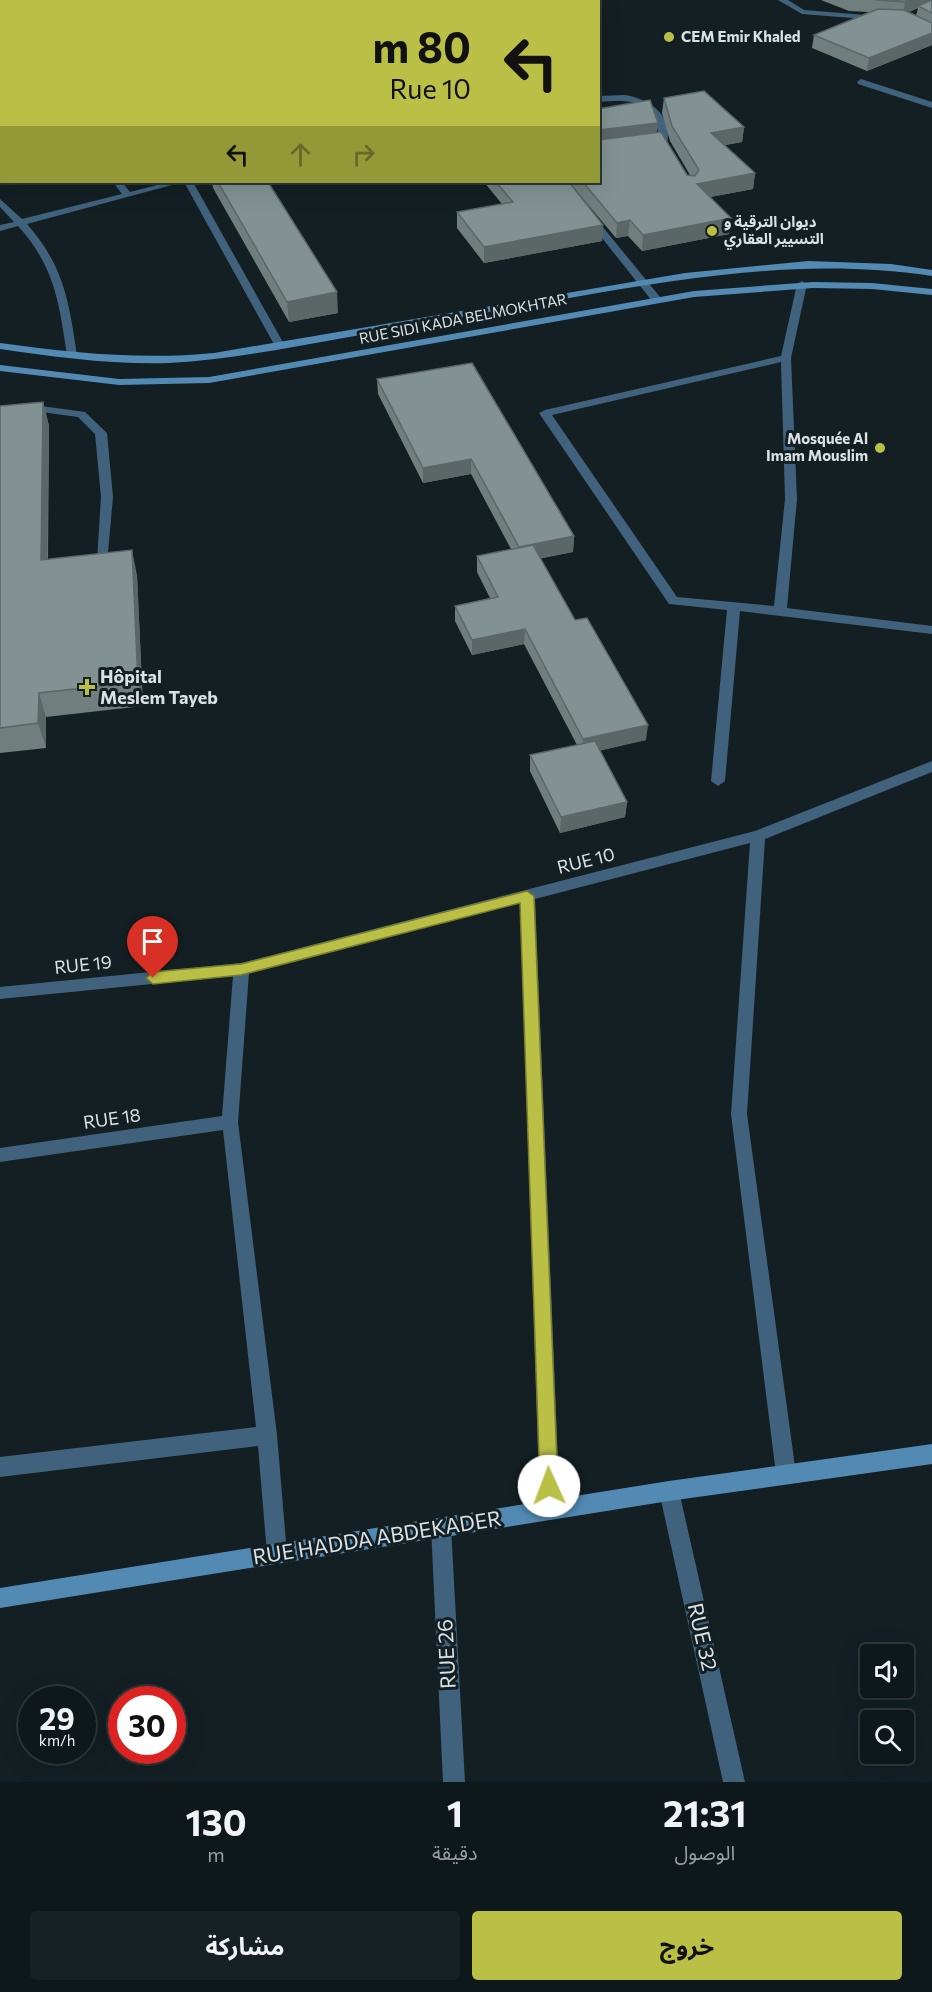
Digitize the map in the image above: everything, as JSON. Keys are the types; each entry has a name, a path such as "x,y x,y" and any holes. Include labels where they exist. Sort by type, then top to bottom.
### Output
{"main road":[{"name":"RUE SIDI KADA BELMOKHTAR","path":"0,346 125,359 183,358 280,346 641,282 747,267 817,262 862,264 932,273"},
{"name":"RUE SIDI KADA BELMOKHTAR","path":"0,368 119,382 209,380 656,299 802,284 865,285 932,292"},
{"name":"RUE HADDA ABDEKADER","path":"0,1598 669,1491 932,1454"}],"street":[{"path":"782,0 802,12 892,19"},
{"path":"861,82 932,105"},
{"path":"600,99 639,99 652,105 662,122 666,147 653,144"},
{"path":"118,183 128,195"},
{"path":"0,228 174,183"},
{"path":"189,183 280,346"},
{"path":"0,202 20,222 51,262 61,288 72,355"},
{"path":"584,209 656,299"},
{"path":"780,611 791,499 786,358 802,284"},
{"path":"786,358 544,413 673,601 780,611 932,630"},
{"path":"0,411 34,408 81,414 101,433 107,497 103,561"},
{"path":"718,781 734,607"},
{"name":"RUE 10","path":"241,969 758,836 932,766"},
{"path":"758,836 739,1114 786,1474"},
{"path":"527,896 550,1510"},
{"path":"241,969 230,1122 267,1435 277,1554"},
{"name":"RUE 19","path":"0,993 241,969"},
{"name":"RUE 18","path":"0,1155 230,1122"},
{"path":"0,1467 267,1435"},
{"name":"RUE 32","path":"669,1491 734,1782"},
{"name":"RUE 26","path":"441,1527 453,1782"}],"building":[{"path":"876,0 910,0 905,2"},
{"path":"932,0 932,13 918,6"},
{"path":"878,9 904,10 932,23 932,33 869,58 814,35"},
{"path":"704,91 744,127 711,133 755,173 697,184 731,218 643,235 630,220 617,223 584,183 600,183 600,140 661,132 687,175 695,176 699,170 672,126 664,98"},
{"path":"650,100 658,123 600,130 600,109"},
{"path":"219,183 269,183 337,292 287,302"},
{"path":"497,183 570,183 603,225 484,247 457,212 513,202"},
{"path":"472,363 574,536 519,547 471,459 423,468 377,379"},
{"path":"43,402 41,560 132,550 138,682 39,693 38,723 0,728 0,406"},
{"path":"533,545 575,620 587,618 648,725 583,739 525,629 472,640 455,606 498,597 477,556"},
{"path":"595,741 627,802 561,817 530,755"}],"place":[{"name":"CEM Emir Khaled","path":"669,37"},
{"name":"ديوان الترقية و التسيير العقاري","path":"712,231"},
{"name":"Mosquée Al Imam Mouslim","path":"880,448"},
{"name":"Hôpital Meslem Tayeb","path":"87,687"}],"route":[{"path":"153,978 241,969 527,896 549,1486"}]}
